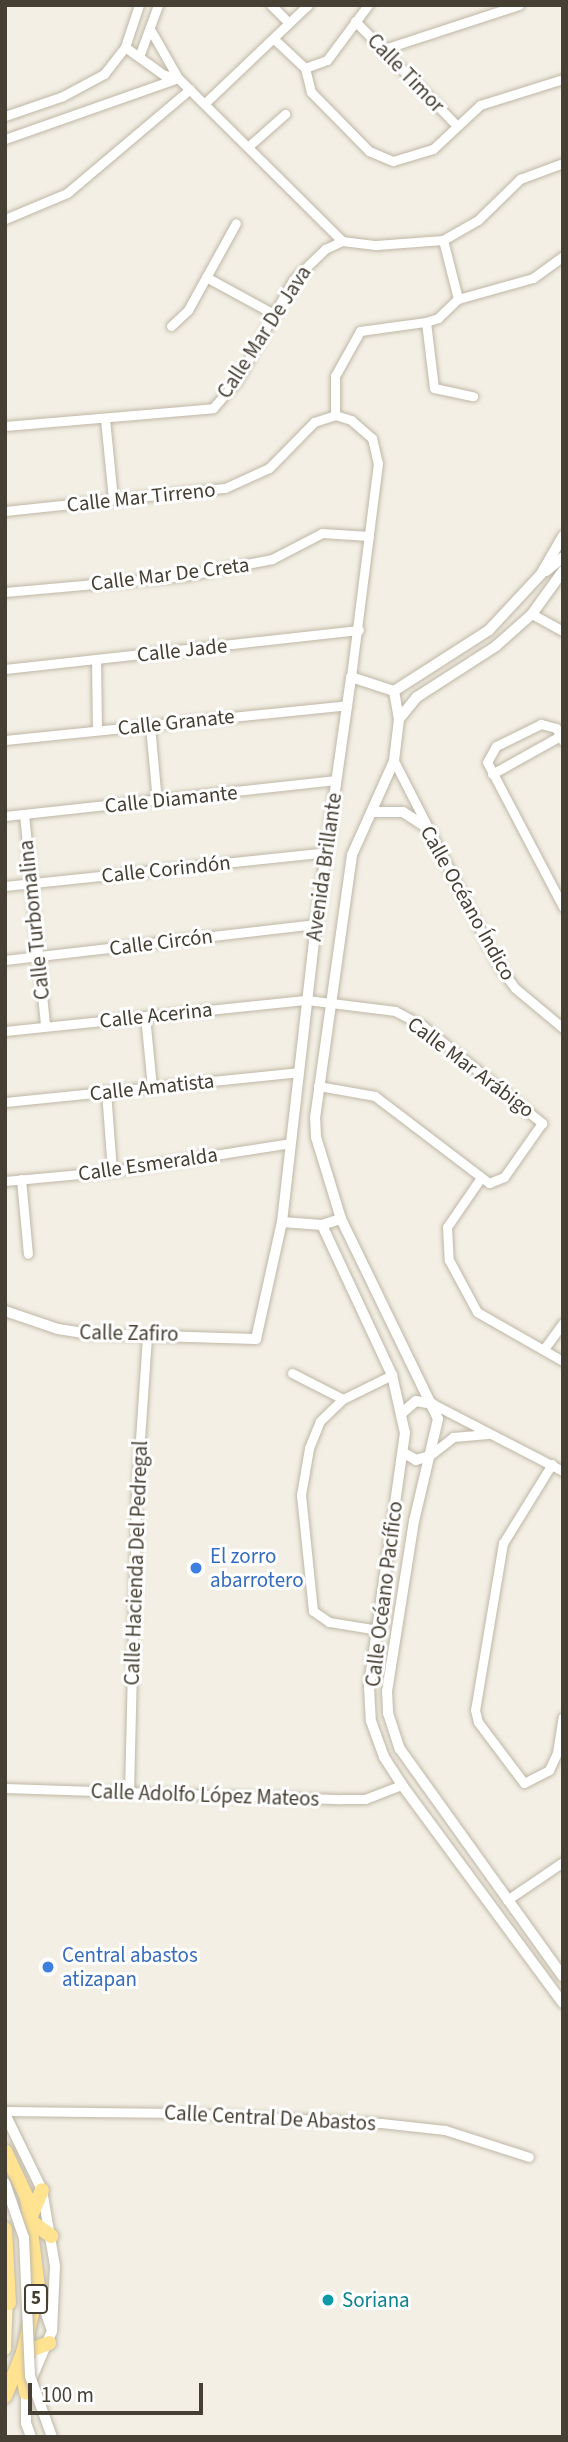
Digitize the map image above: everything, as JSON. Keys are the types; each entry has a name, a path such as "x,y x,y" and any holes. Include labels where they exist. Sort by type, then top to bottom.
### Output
{"main road":[{"name":"5","path":"5,2151 24,2190 31,2219 37,2288 21,2357 5,2396"},
{"path":"42,2190 31,2219 51,2236"},
{"path":"5,2229 9,2245 9,2303 5,2349"},
{"path":"5,2288 9,2303"},
{"path":"26,2392 21,2357 51,2337"}],"street":[{"path":"5,116 87,85 104,74 125,47 139,5"},
{"path":"139,54 158,5"},
{"path":"271,5 289,23"},
{"path":"205,103 308,5"},
{"path":"304,68 327,60 368,5"},
{"path":"384,49 519,5"},
{"name":"Calle Timor","path":"355,21 456,125"},
{"path":"150,29 178,78 250,145 342,241 376,245 443,240 478,220 520,179 563,163"},
{"path":"274,39 304,68 311,92 380,158 421,156 480,105 563,79"},
{"path":"125,47 139,54 164,75 178,78"},
{"path":"5,139 178,78"},
{"path":"5,219 67,193 190,89"},
{"path":"250,145 285,114"},
{"path":"171,326 188,310 236,223"},
{"path":"443,240 458,299"},
{"name":"Calle Mar De Java","path":"5,426 213,408 230,392 302,267 342,241"},
{"path":"335,415 335,376 360,331 438,318 458,299 533,278 563,256"},
{"path":"206,278 274,314"},
{"path":"426,322 434,388 473,396"},
{"name":"Calle Mar Tirreno","path":"5,511 225,488 269,468 314,422 335,415"},
{"name":"Avenida Brillante","path":"256,1339 282,1222 316,924 359,630 377,451 362,428 335,415"},
{"path":"105,419 113,499"},
{"name":"Calle Mar De Creta","path":"5,592 184,576 272,559 322,533 369,536"},
{"path":"541,574 563,536"},
{"path":"351,677 394,691 489,630 541,574 563,557"},
{"path":"399,719 417,697 496,646 532,614 563,571"},
{"path":"532,614 563,631"},
{"name":"Calle Jade","path":"5,669 359,630"},
{"path":"96,659 97,730"},
{"name":"Avenida Brillante","path":"341,1219 316,1137 318,1086 328,1000 352,855 394,761 399,719 394,691"},
{"name":"Calle Granate","path":"5,740 347,705"},
{"path":"492,774 562,738 556,728 541,724 496,746 487,762 492,774 563,907"},
{"path":"150,726 157,801"},
{"name":"Calle Océano Índico","path":"394,761 499,966 515,988 563,1028"},
{"name":"Calle Diamante","path":"5,816 336,780"},
{"path":"373,812 403,812 426,827"},
{"name":"Calle Turbomalina","path":"24,814 45,1026"},
{"name":"Calle Corindón","path":"5,886 327,852"},
{"name":"Calle Circón","path":"5,960 316,924"},
{"name":"Calle Mar Arábigo","path":"307,1000 328,1000 395,1011 423,1026 535,1113 542,1123 537,1135 505,1177 489,1183 480,1178"},
{"name":"Calle Acerina","path":"5,1031 307,1000"},
{"path":"145,1016 152,1087"},
{"name":"Calle Amatista","path":"5,1102 298,1072"},
{"path":"318,1086 375,1096 480,1178 447,1227 449,1260 477,1312 563,1362"},
{"path":"106,1091 112,1171"},
{"name":"Calle Esmeralda","path":"5,1181 112,1171 290,1143"},
{"path":"20,1179 28,1254"},
{"path":"282,1222 322,1225 341,1219"},
{"name":"Calle Océano Pacífico","path":"341,1219 407,1360 433,1404 436,1434 405,1573 387,1691 388,1713 400,1749 563,1977"},
{"name":"Calle Océano Pacífico","path":"322,1225 391,1375 402,1413 404,1452 369,1686 371,1721 384,1757 402,1785 563,2003"},
{"name":"Calle Zafiro","path":"5,1311 58,1329 256,1339"},
{"path":"544,1349 563,1323"},
{"name":"Calle Hacienda Del Pedregal","path":"129,1792 136,1498 147,1335"},
{"path":"292,1373 343,1399"},
{"path":"378,1630 320,1619 310,1601 302,1484 309,1448 320,1421 343,1399 391,1375"},
{"path":"402,1413 416,1401 433,1404 563,1471"},
{"path":"404,1452 416,1461 429,1456 453,1437 490,1433"},
{"path":"552,1464 503,1543 475,1710 478,1722 524,1783 549,1769 557,1753 563,1717"},
{"name":"Calle Adolfo López Mateos","path":"5,1788 365,1799 402,1785"},
{"path":"507,1900 563,1862"},
{"path":"5,2112 42,2190 57,2285 51,2337 26,2392 24,2409 31,2437"},
{"name":"Calle Central De Abastos","path":"5,2112 178,2113 381,2123 445,2130 529,2157"},
{"path":"5,2183 24,2238 30,2376 52,2437"},
{"path":"37,2288 51,2337"}],"place":[{"name":"El zorro abarrotero","path":"196,1568"},
{"name":"Central abastos atizapan","path":"48,1967"},
{"name":"Soriana","path":"328,2300"}]}
